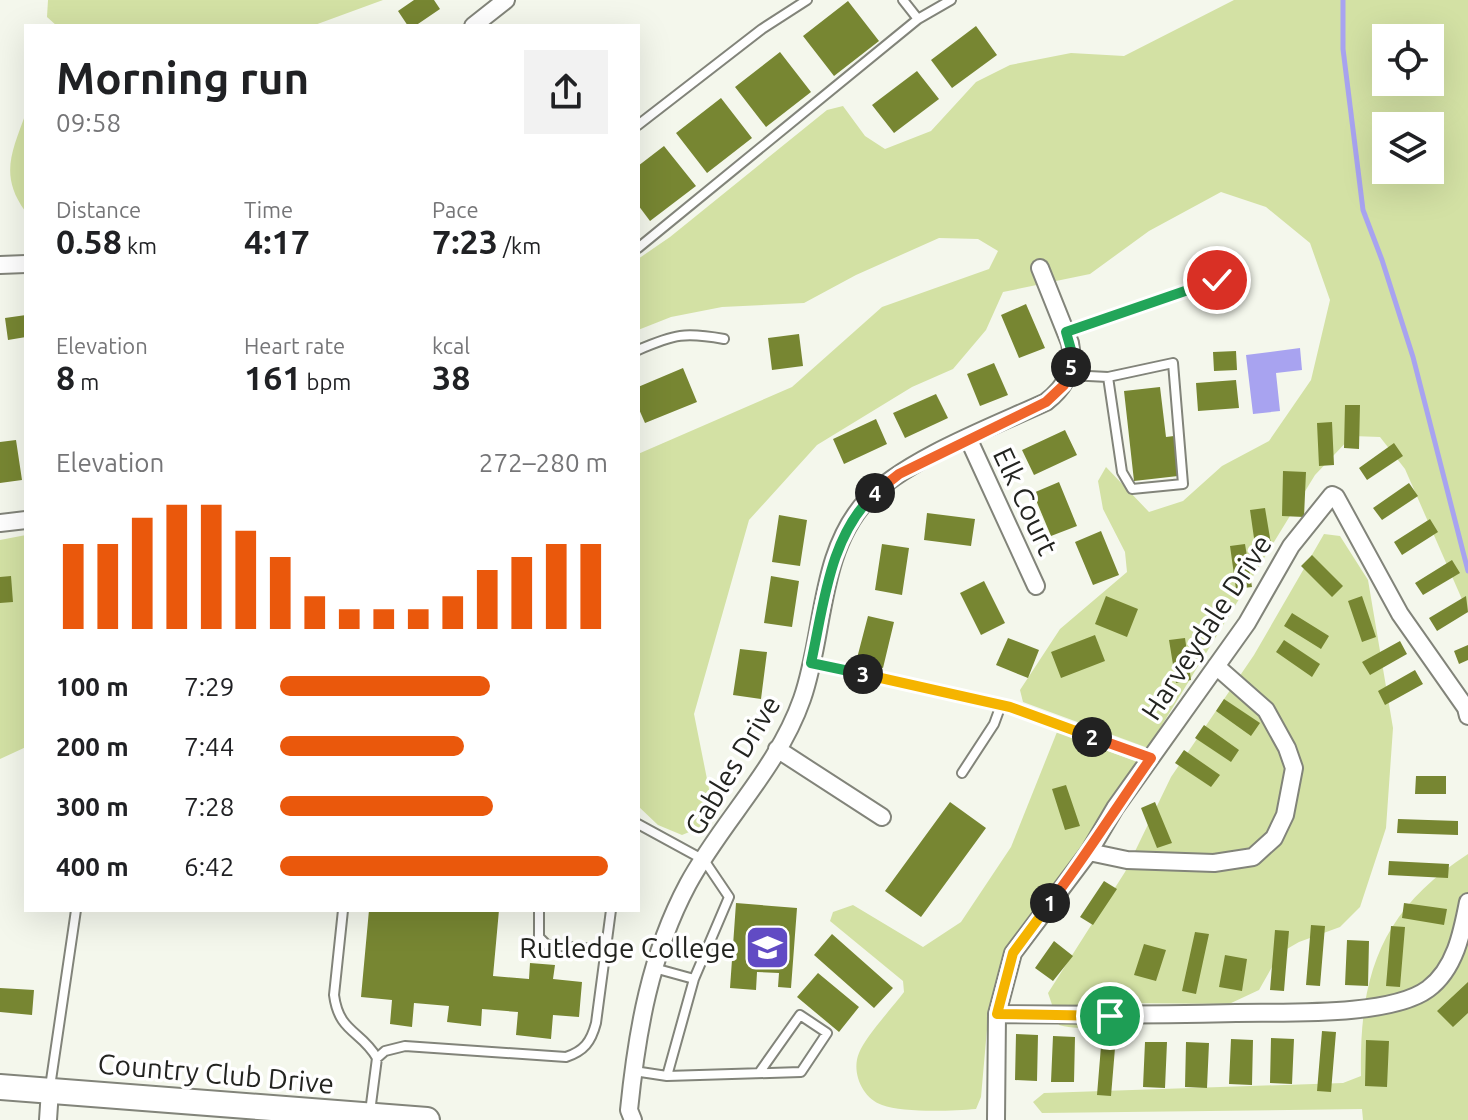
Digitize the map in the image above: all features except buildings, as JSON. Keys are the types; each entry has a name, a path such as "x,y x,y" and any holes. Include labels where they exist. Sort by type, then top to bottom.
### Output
{"main road":[{"name":"Country Club Drive","path":"0,1087 427,1120"}],"street":[{"path":"476,24 506,0"},
{"path":"0,264 24,264"},
{"path":"1040,268 1072,353 1069,375"},
{"name":"Gables Drive","path":"633,1120 629,1110 643,1004 670,921 689,882 777,749 803,698 834,558 853,519 866,502 899,474 1046,402 1058,393 1069,375"},
{"name":"Elk Court","path":"968,438 1036,586"},
{"name":"Harveydale Drive","path":"996,1120 997,1014 1013,953 1089,852 1115,808 1247,623 1291,546 1332,495 1352,523 1400,614 1466,708 1468,716"},
{"path":"0,523 24,520"},
{"path":"1089,852 1127,860 1214,863 1253,857 1274,838 1285,815 1294,768 1266,710 1216,666"},
{"path":"777,749 882,817"},
{"path":"997,1014 1110,1016 1316,1012 1410,1000 1430,988 1447,969 1461,939 1468,902"},
{"path":"48,1120 50,1090"}],"lane":[{"path":"640,123 762,29 807,0"},
{"path":"903,0 918,19"},
{"path":"640,246 918,19 951,0"},
{"path":"1066,332 1217,280"},
{"path":"640,349 662,339 691,333 724,339"},
{"path":"1069,375 1108,377 1173,363 1183,484 1132,489 1127,484 1122,472 1108,377"},
{"path":"811,663 1001,705 1151,758"},
{"path":"962,773 994,724 1001,705"},
{"path":"640,825 704,860 729,897 694,979 667,1076"},
{"path":"50,1090 76,912"},
{"path":"343,912 334,995 342,1022 377,1058 369,1115"},
{"path":"539,912 539,937 547,945 607,950"},
{"path":"377,1058 385,1051 405,1046 566,1057 579,1052 592,1040 611,912"},
{"path":"654,968 694,979"},
{"path":"633,1071 667,1076 801,1072 827,1033 800,1015 759,1073"}],"green space":[{"path":"48,0 383,0 317,24 55,24 47,17"},
{"path":"1234,0 1468,0 1468,613 1405,469 1380,437 1352,436 1315,475 1148,748 1023,702 1020,690 1060,629 1127,572 1125,552 1103,509 1098,481 1106,467 1149,512 1183,501 1222,466 1269,441 1311,380 1330,300 1310,243 1266,207 1221,192 1149,231 1090,274 1003,292 986,330 953,369 912,387 817,445 749,520 694,714 712,804 699,828 682,835 658,825 640,808 640,453 792,387 882,307 989,269 998,251 978,239 939,238 856,275 804,303 722,307 671,317 640,329 640,258 670,237 827,110 843,106 865,136 885,149 931,131 976,82 1010,65 1071,53 1124,56"},
{"path":"24,118 24,209 12,187 10,175 16,140"},
{"path":"1324,534 1340,536 1368,580 1393,728 1386,828 1360,907 1340,927 1299,942 1280,953 1259,990 1229,1004 1119,1003 1086,1027 1059,1025 1048,993 1125,872 1171,777 1254,655"},
{"path":"24,535 24,748 0,759 0,540"},
{"path":"1057,732 1140,763 1095,824 1083,852 1005,951 988,1018 981,1097 976,1109 915,1110 891,1108 875,1102 860,1084 857,1060 867,1039 904,992 903,981 830,921 833,912 853,905 923,947 961,922 1011,847"},
{"path":"1468,854 1468,1120 1363,1120 1362,1109 1042,1113 1033,1102 1044,1093 1343,1083 1361,1076 1365,1007 1381,948 1395,922 1414,898 1438,875"}],"shaded area":[{"path":"1300,348 1302,370 1276,373 1280,411 1253,414 1246,355"}],"waterway":[{"path":"1343,0 1343,49 1363,210 1413,357 1468,571"}],"place":[{"name":"Rutledge College","path":"767,947"}],"route":[{"path":"1110,1016 997,1014 1013,953 1089,852 1115,808 1151,758 1010,707 811,663 834,558 853,519 881,487 899,474 1046,402 1058,393 1072,364 1066,332 1217,280"}]}
